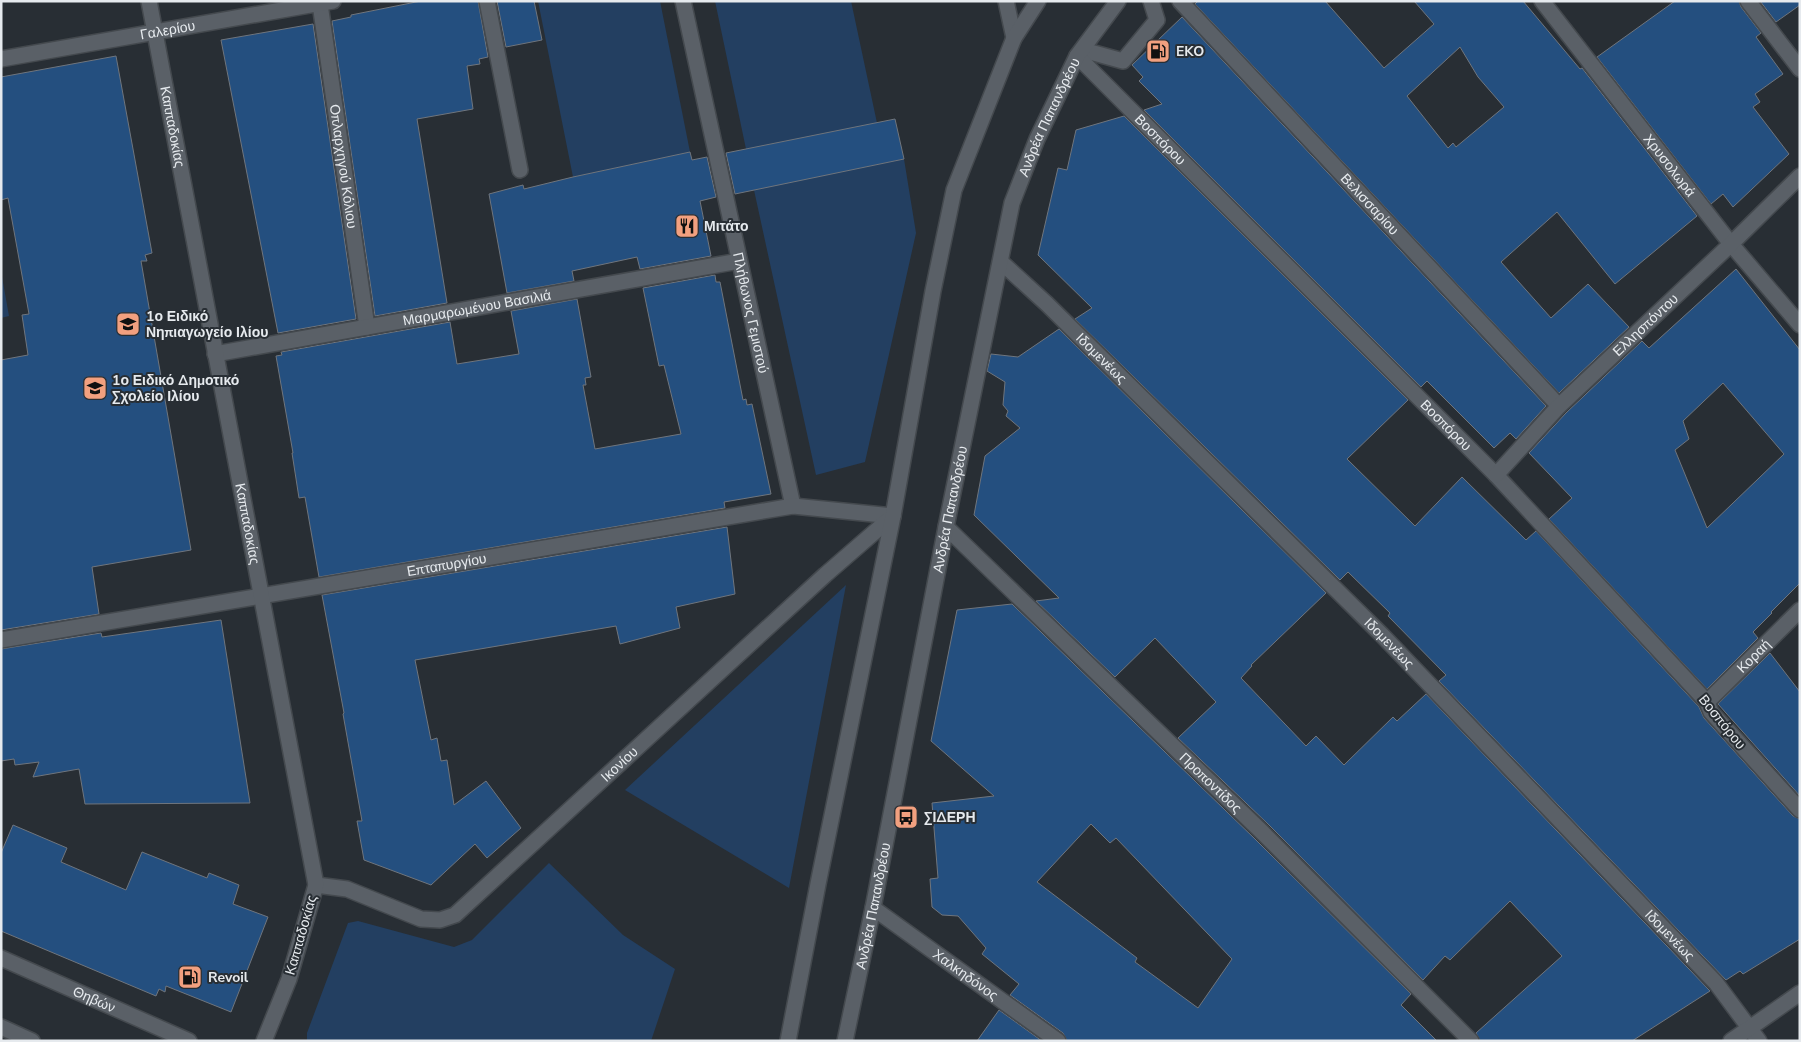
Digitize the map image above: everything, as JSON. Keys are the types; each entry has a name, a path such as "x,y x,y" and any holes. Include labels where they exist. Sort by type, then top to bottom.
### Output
{"street":[{"name":"Καππαδοκίας","path":"149,1 316,885 289,979 264,1041"},
{"path":"487,1 520,170"},
{"name":"Πλήθωνος Γεμιστού","path":"684,1 793,506"},
{"path":"1006,1 1014,38"},
{"path":"788,1041 893,516 933,291 954,190 1014,38 1038,1"},
{"name":"Ανδρέα Παπανδρέου","path":"845,1041 1012,203 1037,139 1080,53 1118,1"},
{"path":"1080,53 1123,61 1158,20 1151,1"},
{"name":"Βελισσαρίου","path":"1180,1 1559,406"},
{"name":"Χρυσολωρά","path":"1542,1 1731,244 1800,325"},
{"path":"1748,1 1800,69"},
{"name":"Γαλερίου","path":"1,59 327,3"},
{"name":"Οπλαρχηγού Κόλιου","path":"327,3 367,327"},
{"name":"Βοσπόρου","path":"1080,53 1496,475 1707,702 1710,712 1800,810"},
{"name":"Ελλησπόντου","path":"1496,475 1559,406 1731,244 1800,176"},
{"name":"Μαρμαρωμένου Βασιλιά","path":"215,354 739,261"},
{"name":"Ιδομενέως","path":"1001,262 1047,304 1382,635 1716,983 1759,1041"},
{"name":"Επταπυργίου","path":"1,640 793,506 893,516"},
{"name":"Ικονίου","path":"316,885 347,889 421,920 440,920 456,915 826,575 893,516"},
{"name":"Προποντίδος","path":"946,527 1262,832 1471,1041"},
{"name":"Κοραή","path":"1707,702 1800,610"},
{"name":"Χαλκηδόνος","path":"873,908 1058,1041"},
{"name":"Θηβών","path":"1,958 188,1041"},
{"path":"1731,1041 1800,993"},
{"path":"5,1033 32,1041"}],"shaded area":[{"path":"538,1 660,1 690,152 573,177"},
{"path":"715,1 851,1 877,123 746,149"},
{"path":"904,159 916,233 865,462 816,475 754,190"},
{"path":"1,271 9,316 1,318"},
{"path":"846,585 789,888 625,790"},
{"path":"549,863 623,935 675,969 651,1041 307,1041 307,1033 348,923 358,921 454,947 472,940"}],"building":[{"path":"421,1 478,1 488,57 479,59 480,64 467,66 473,109 417,119 447,303 375,316 332,21 351,17 351,15"},
{"path":"497,1 534,1 542,40 506,47"},
{"path":"1198,1 1325,1 1384,68 1434,24 1414,1 1523,1 1580,69 1582,68 1697,216 1615,284 1557,212 1501,262 1551,318 1588,284 1629,327 1559,393 1195,4","holes":["1460,47 1478,77 1504,107 1456,147 1453,143 1448,148 1407,96"]},
{"path":"1675,1 1739,1 1741,7 1761,33 1756,37 1783,74 1755,94 1760,102 1753,107 1789,154 1733,207 1723,194 1711,204 1597,57"},
{"path":"1760,1 1800,1 1800,5 1776,22"},
{"path":"1182,17 1546,406 1516,439 1510,433 1494,448 1427,381 1421,387 1144,110 1162,104 1139,81 1143,77 1132,65"},
{"path":"313,24 356,319 278,333 221,40"},
{"path":"116,56 152,253 145,255 147,261 141,261 191,550 92,567 99,614 1,630 1,360 28,355 22,315 29,314 8,198 1,200 1,77"},
{"path":"1124,116 1408,400 1347,459 1415,526 1462,477 1526,540 1536,531 1699,707 1704,718 1793,816 1800,819 1800,939 1743,974 1740,971 1726,980 1439,681 1446,675 1388,616 1390,613 1348,572 1340,580 1075,319 1092,308 1038,255 1058,168 1067,170 1076,130"},
{"path":"895,119 904,159 735,194 726,153"},
{"path":"690,152 692,160 707,157 716,197 700,201 711,256 640,269 637,257 572,271 574,281 507,293 489,194 523,185 524,189"},
{"path":"1736,269 1800,350 1800,583 1753,632 1758,638 1707,689 1549,519 1572,498 1529,453 1566,413 1642,341 1649,348","holes":["1723,383 1784,454 1707,528 1675,450 1689,439 1683,421"]},
{"path":"715,275 716,282 720,282 743,400 746,399 747,405 752,404 771,494 724,502 725,508 319,577 305,497 299,498 276,356 282,355 281,352 450,322 457,364 519,354 511,311 577,299 591,377 585,378 586,385 583,385 595,449 681,434 664,365 659,366 643,288"},
{"path":"1059,329 1326,593 1251,665 1241,678 1306,746 1316,736 1344,765 1393,717 1397,721 1426,694 1710,991 1632,1041 1480,1041 1476,1033 1562,956 1510,901 1450,960 1445,956 1423,980 1269,825 1178,738 1216,702 1155,638 1115,677 1036,601 1059,598 974,515 985,456 1020,428 1006,416 1008,411 1003,405 1005,382 987,371 991,354 1018,357"},
{"path":"727,527 735,594 676,607 680,628 620,644 616,626 415,660 431,740 437,738 441,761 447,760 454,805 486,781 521,828 487,858 475,844 431,885 364,860 357,821 362,821 322,595"},
{"path":"1012,604 1255,839 1411,994 1401,1005 1437,1041 1067,1041 1063,1033 1010,995 1019,984 982,954 986,948 958,916 942,915 932,907 930,879 938,878 932,803 994,796 931,741 957,610","holes":["1091,824 1110,843 1116,838 1232,959 1198,1008 1135,962 1137,958 1037,882"]},
{"path":"221,620 250,803 85,804 79,769 33,777 39,762 15,765 14,759 1,761 1,649 101,633 102,637"},
{"path":"1770,653 1800,692 1800,796 1718,704"},
{"path":"13,825 67,848 61,862 126,890 142,852 207,878 209,873 239,885 233,904 268,917 231,1012 166,986 165,992 159,989 156,996 1,931 1,853"},
{"path":"999,1010 1042,1041 977,1041"}],"place":[{"name":"EKO","path":"1158,51"},
{"name":"Μιτάτο","path":"687,226"},
{"name":"1ο Ειδικό Νηπιαγωγείο Ιλίου","path":"128,324"},
{"name":"1ο Ειδικό Δημοτικό Σχολείο Ιλίου","path":"95,388"},
{"name":"ΣΙΔΕΡΗ","path":"906,817"},
{"name":"Revoil","path":"190,977"}]}
